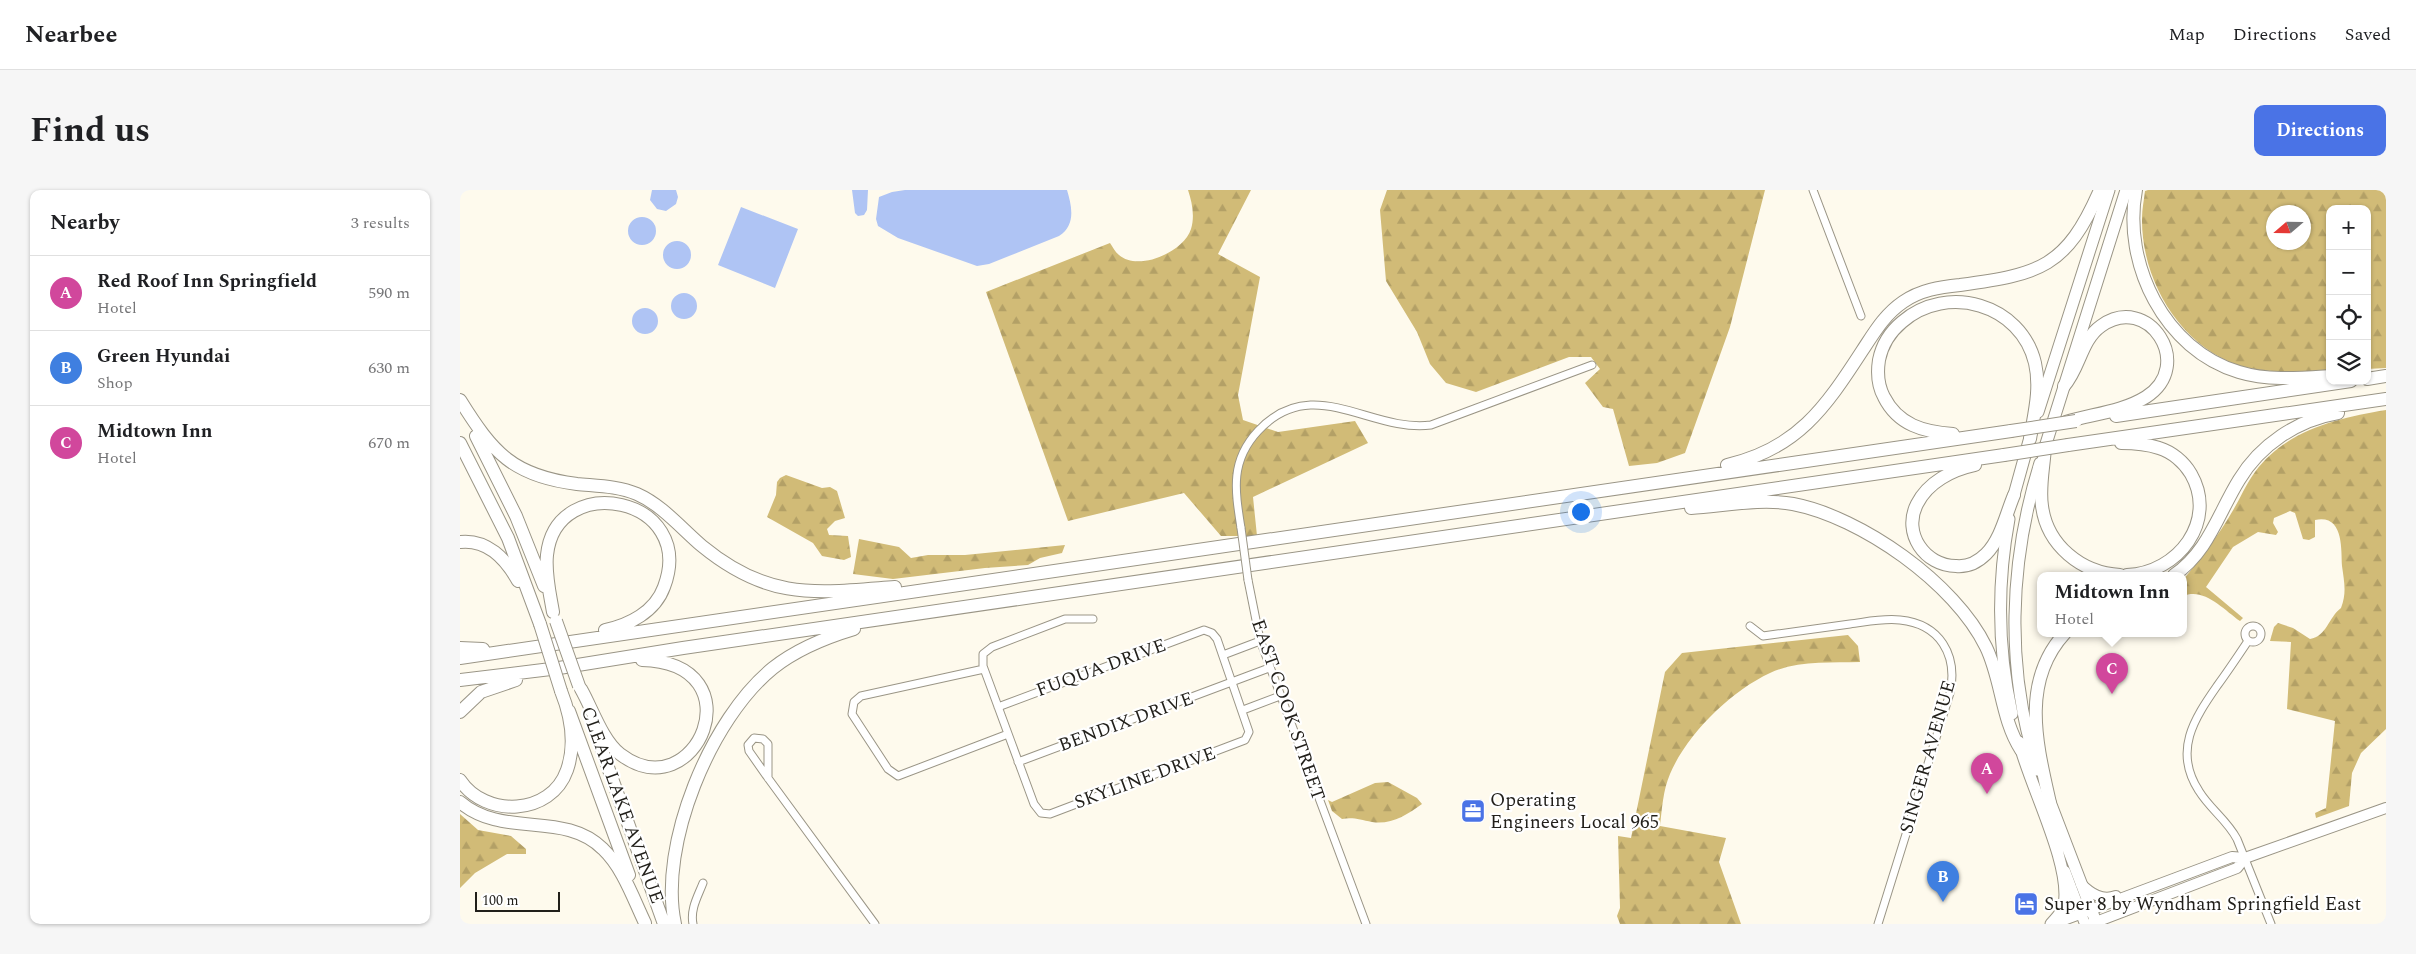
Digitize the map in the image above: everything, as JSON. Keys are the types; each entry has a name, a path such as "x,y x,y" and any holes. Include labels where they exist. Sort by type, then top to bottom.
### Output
{"highway":[{"path":"1632,486 1737,463 1762,454 1782,443 1817,416 1875,331 1898,306 1926,291 2017,276 2048,264 2076,236 2087,220 2100,190"},
{"path":"2136,190 2134,229 2142,272 2168,321 2188,344 2214,362 2253,376 2326,376"},
{"path":"1993,433 1957,434 1927,431 1908,424 1895,414 1880,387 1879,362 1881,352 1888,337 1906,318 1936,303 1968,302 1995,311 2015,326 2030,348 2037,372 2036,445 2043,515 2052,534 2066,553 2084,566 2100,572"},
{"path":"460,658 2058,424 2120,408 2151,392 2159,384 2167,366 2166,347 2162,338 2155,330 2141,321 2121,318 2110,321 2093,334 2081,355 2073,376 2064,386"},
{"path":"2371,375 2384,376"},
{"path":"2371,378 2384,376"},
{"path":"2076,420 2326,384"},
{"path":"460,400 493,448 524,470 554,480 614,488 636,494 659,508 726,564 773,585 824,593 997,579"},
{"path":"2014,495 1995,542 1985,555 1973,563 1960,566 1943,565 1930,558 1917,543 1913,531 1912,518 1917,504 1927,490 1945,475 2036,445 2068,445 2383,402"},
{"path":"2178,572 2204,546 2238,481 2254,459 2266,448 2287,433 2313,420 2383,402"},
{"path":"460,410 486,454 516,516 580,687 606,738 619,753 635,763 653,766 666,765 681,760 693,749 704,733 707,713 702,691 690,676 673,664 666,662 605,660"},
{"path":"2086,442 2140,444 2160,448 2175,456 2188,469 2198,491 2200,512 2188,543 2172,559 2146,572"},
{"path":"460,443 508,538 540,624 569,711 572,745 569,763 562,780 545,797 522,807 497,806 477,798 460,780"},
{"path":"460,680 559,668 947,609 2003,457"},
{"path":"1581,517 1774,502 1813,509 1850,524 1913,564 1966,616 1985,646 1994,667 2012,735 2021,750"},
{"path":"554,644 574,636 618,626 646,612 651,607 663,591 669,562 665,542 656,526 635,508 617,503 588,505 568,517 552,537 547,556 548,583 555,617"},
{"path":"460,542 475,542 499,555 507,563 534,608"},
{"path":"676,924 672,876 687,806 709,752 729,719 751,690 777,665 809,645 855,629 897,623 947,609"},
{"path":"2050,803 2038,744 2035,698 2045,663 2054,647 2063,637"},
{"path":"460,648 513,650"},
{"path":"460,712 473,698 490,688 559,668"},
{"name":"CLEAR LAKE AVENUE","path":"580,687 664,924"},
{"name":"CLEAR LAKE AVENUE","path":"569,711 645,923"},
{"path":"460,802 475,813 492,820 559,828 584,835 603,848 615,864 645,923"}],"main road":[{"path":"2086,912 2081,884 2033,754 2024,717 2016,664 2014,625 2016,582 2022,536 2034,484 2036,445 2109,190"},
{"path":"2126,190 2064,386 2014,495 2003,556 2000,617 2007,690 2021,750 2056,849 2092,924 2237,868 2245,858"},
{"path":"2052,924 2232,857 2245,858 2386,808"},
{"path":"2052,924 2061,913 2064,900 2056,849"},
{"path":"2081,884 2100,897 2137,892"},
{"path":"2112,924 2124,912"}],"street":[{"path":"1814,190 1861,316"},
{"name":"EAST COOK STREET","path":"1366,924 1260,641 1248,580 1236,496 1238,466 1247,445 1263,425 1277,415 1305,405 1328,405 1404,425 1431,425 1592,365"},
{"path":"1018,762 984,669 983,654 992,647 1065,619 1093,619"},
{"name":"SINGER AVENUE","path":"1750,626 1763,636 1876,620 1901,620 1917,624 1936,635 1950,657 1953,673 1950,693 1878,924"},
{"name":"FUQUA DRIVE","path":"998,707 1204,630 1212,633 1217,639 1223,655"},
{"path":"1260,641 1223,655 1243,710 1280,696"},
{"path":"2248,641 2195,718 2188,739 2187,752 2190,770 2199,792 2230,826 2271,924"},
{"name":"BENDIX DRIVE","path":"1018,762 1270,668"},
{"path":"984,669 861,696 854,702 852,714 888,769 898,776 1008,734"},
{"name":"SKYLINE DRIVE","path":"1018,762 1034,804 1041,813 1050,814 1241,742 1247,737 1249,728 1243,710"},
{"path":"768,778 768,744 764,739 754,738 748,745 749,750 768,778 876,924"},
{"path":"693,924 694,905 703,882"}],"green space":[{"path":"1188,190 1251,190 1218,254 1260,277 1238,395 1243,420 1278,432 1355,421 1368,443 1253,497 1257,536 1221,536 1184,493 1068,521 986,292 1110,243 1119,255 1127,260 1148,260 1170,252 1187,237 1191,229 1193,219"},
{"path":"1387,190 1765,190 1730,327 1685,453 1657,463 1629,466 1613,409 1603,407 1585,383 1600,369 1591,357 1569,357 1476,392 1446,383 1430,364 1417,332 1386,281 1380,210"},
{"path":"2148,190 2386,190 2386,368 2371,369 2371,205 2326,205 2326,371 2295,372 2249,368 2217,355 2198,342 2181,326 2156,286 2148,264 2143,241 2142,215 2145,191"},
{"path":"2386,410 2386,729 2361,753 2352,773 2349,806 2316,818 2315,813 2326,808 2335,721 2287,709 2291,642 2270,641 2274,627 2278,623 2293,628 2310,639 2316,637 2324,631 2341,608 2345,587 2341,542 2336,527 2331,522 2315,520 2315,537 2309,540 2303,539 2295,513 2290,511 2274,518 2273,523 2278,532 2276,535 2258,532 2233,547 2206,587 2243,618 2240,621 2220,605 2206,597 2198,594 2187,595 2187,575 2215,538 2255,472 2268,458 2297,436 2314,428 2350,417"},
{"path":"786,475 822,488 830,487 837,491 845,518 835,521 827,529 829,535 848,536 851,557 844,560 822,556 813,543 767,517 776,495 777,482"},
{"path":"859,539 899,547 911,558 928,555 965,555 1065,545 1062,553 1040,558 1028,565 893,579 853,574"},
{"path":"1848,635 1858,646 1860,662 1814,663 1791,666 1770,673 1755,681 1726,702 1699,729 1687,744 1670,774 1663,800 1660,826 1726,838 1719,862 1741,924 1620,924 1617,916 1620,908 1618,836 1631,838 1665,672 1682,653"},
{"path":"1388,782 1417,798 1422,804 1411,812 1392,821 1379,823 1342,819 1332,811 1328,800 1332,802 1375,783"},
{"path":"460,814 478,830 511,836 526,849 526,854 507,854 475,873 460,888"}],"water":[{"path":"652,190 676,190 678,197 676,204 666,211 657,209 650,200"},
{"path":"852,190 868,190 867,210 864,215 858,216 855,213"},
{"path":"905,190 1067,190 1071,209 1070,221 1068,227 1059,236 989,264 977,266 898,238 878,226 876,219 879,197"},
{"path":"741,207 798,229 775,288 718,265"},
{"path":"642,217 652,221 656,231 652,241 642,245 632,241 628,231 632,221"},
{"path":"677,241 687,245 691,255 687,265 677,269 667,265 663,255 667,245"},
{"path":"684,293 693,297 697,306 693,315 684,319 675,315 671,306 675,297"},
{"path":"645,308 654,312 658,321 654,330 645,334 636,330 632,321 636,312"}],"place":[{"name":"Midtown Inn","path":"2112,694"},
{"name":"Red Roof Inn Springfield","path":"1987,794"},
{"name":"Operating Engineers Local 965","path":"1473,811"},
{"name":"Green Hyundai","path":"1943,902"},
{"name":"Super 8 by Wyndham Springfield East","path":"2026,904"}]}
